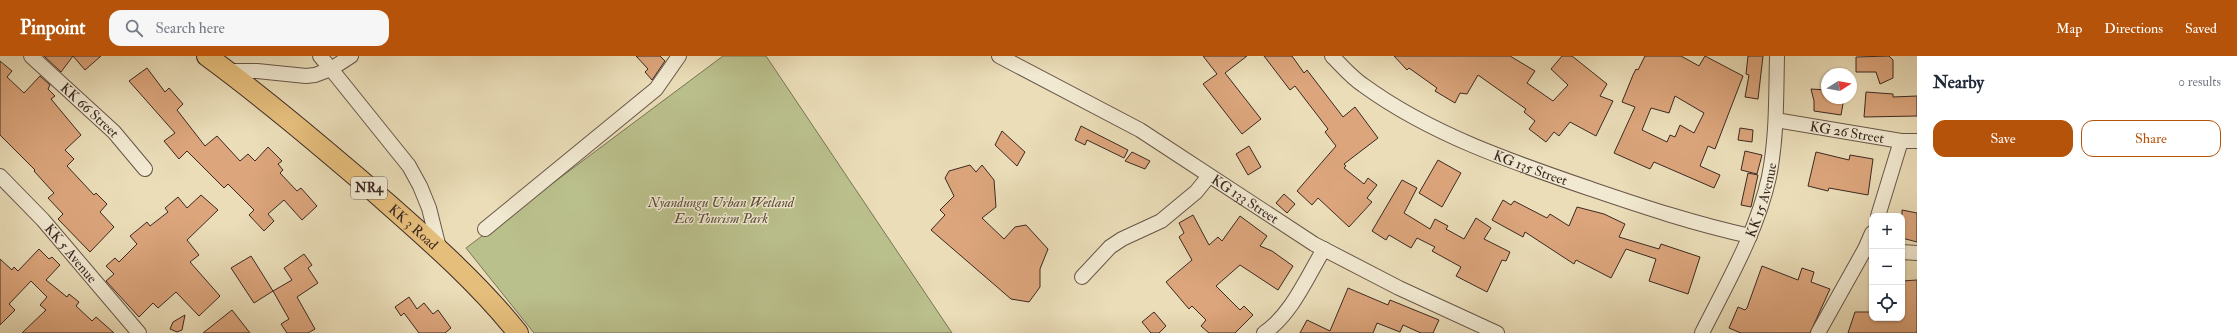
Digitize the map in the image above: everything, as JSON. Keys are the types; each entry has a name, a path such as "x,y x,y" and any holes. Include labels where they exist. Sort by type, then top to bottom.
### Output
{"highway":[{"name":"KK 3 Road","path":"207,56 293,122 439,248 492,301 518,333"}],"street":[{"name":"KK 66 Street","path":"31,56 114,132 145,169"},
{"path":"320,56 409,166 420,186 429,208 439,248"},
{"path":"227,71 257,71 306,76 316,75 351,56"},
{"path":"485,229 656,89 679,56"},
{"name":"KG 133 Street","path":"999,56 1140,130 1324,249 1399,288 1497,333"},
{"name":"KG 135 Street","path":"1332,56 1361,84 1409,116 1468,142 1548,175 1674,218 1750,236"},
{"name":"KK 15 Avenue","path":"1702,333 1750,236 1768,178 1776,120 1777,56"},
{"name":"KG 26 Street","path":"1776,120 1901,141 1917,141"},
{"path":"1879,213 1901,141"},
{"name":"KK 5 Avenue","path":"0,176 43,220 139,333"},
{"path":"1082,277 1110,247 1122,239 1161,221 1196,192 1209,176"},
{"path":"1264,333 1278,321 1285,312 1324,249"},
{"path":"1818,333 1869,249"},
{"path":"1905,252 1917,253"}],"green space":[{"name":"Nyandungu Urban Wetland Eco Tourism Park","path":"723,56 766,56 952,333 534,333 466,248"}],"building":[{"path":"44,56 73,56 61,72"},
{"path":"73,56 101,56 85,70"},
{"path":"636,56 660,56 665,61 652,80 645,72 648,69"},
{"path":"1203,56 1247,56 1225,73 1261,119 1242,134 1203,84 1217,74"},
{"path":"1264,56 1292,56 1304,73 1307,70 1343,117 1355,107 1378,138 1344,164 1346,166 1344,168 1364,184 1368,178 1377,185 1367,198 1372,202 1349,227 1318,198 1312,205 1297,191 1336,146 1325,132 1328,129 1295,86 1290,90"},
{"path":"1394,56 1510,56 1535,71 1527,83 1553,101 1568,85 1551,69 1562,56 1572,56 1607,84 1600,96 1613,101 1596,136 1570,122 1559,136 1554,132 1546,142 1529,129 1535,121 1524,112 1526,109 1478,75 1467,94 1460,93 1455,103 1435,91 1437,88 1409,68 1407,70"},
{"path":"1645,56 1681,56 1699,66 1705,56 1743,76 1715,149 1708,146 1700,166 1720,175 1714,188 1654,162 1650,169 1614,153 1635,107 1622,102 1636,69 1638,70","holes":["1675,96 1704,113 1694,133 1680,125 1675,137 1670,135 1667,142 1642,130 1651,108 1669,113"]},
{"path":"1748,56 1763,56 1758,99 1745,97 1749,75 1746,74"},
{"path":"1889,56 1893,60 1893,78 1880,84 1876,72 1857,72 1856,57"},
{"path":"0,61 12,71 7,77 24,93 40,76 50,85 48,89 55,96 51,99 81,135 65,150 74,159 67,166 94,195 96,193 107,204 100,212 114,227 90,252 58,219 63,214 48,198 54,193 34,171 35,170 0,135"},
{"path":"147,68 165,92 169,88 183,104 177,110 205,146 217,136 240,161 248,154 255,161 268,147 282,161 278,164 283,170 280,173 297,191 301,188 317,206 302,220 284,200 268,214 274,221 264,231 249,215 254,210 228,184 224,188 187,151 179,159 164,141 175,133 129,81"},
{"path":"1811,89 1821,90 1821,104 1843,104 1841,115 1814,111 1814,101"},
{"path":"1866,92 1893,94 1893,97 1917,96 1917,116 1864,117"},
{"path":"1081,126 1128,150 1124,158 1087,140 1085,145 1075,140"},
{"path":"1740,128 1753,130 1752,142 1738,140"},
{"path":"1002,131 1025,152 1017,166 995,145"},
{"path":"1249,146 1261,167 1248,175 1236,154"},
{"path":"1745,151 1762,155 1757,174 1741,170"},
{"path":"1132,152 1150,161 1145,169 1125,161"},
{"path":"1816,152 1849,160 1850,155 1873,159 1868,195 1829,188 1828,191 1808,186"},
{"path":"1438,160 1461,173 1442,207 1419,193"},
{"path":"970,165 976,172 982,165 994,180 996,207 982,218 1004,239 1015,227 1026,225 1048,249 1040,269 1040,287 1029,302 1011,299 931,230 945,215 940,210 954,196 945,178 949,171"},
{"path":"1748,173 1758,175 1751,207 1741,205"},
{"path":"1402,180 1417,188 1404,213 1430,229 1435,219 1448,226 1446,229 1464,239 1476,218 1491,228 1484,239 1510,252 1506,261 1502,260 1487,292 1456,276 1461,267 1432,251 1435,247 1417,238 1411,248 1389,235 1386,240 1372,231"},
{"path":"1284,194 1295,204 1287,213 1276,203"},
{"path":"201,195 218,210 187,240 199,255 190,262 220,296 199,316 176,292 158,308 153,303 139,317 106,281 114,274 106,266 115,258 119,262 137,244 130,236 147,222 150,226 168,212 165,208 178,197 187,208"},
{"path":"1503,200 1511,205 1514,201 1547,218 1550,214 1569,226 1577,207 1604,214 1625,224 1619,237 1659,249 1661,244 1700,257 1688,294 1649,281 1656,259 1626,249 1611,278 1576,260 1574,264 1525,232 1523,237 1492,220"},
{"path":"1902,210 1917,213 1917,242 1905,239 1905,213 1902,213"},
{"path":"1193,215 1209,245 1218,237 1222,241 1240,216 1267,236 1260,246 1272,251 1293,266 1278,290 1240,265 1216,286 1240,310 1244,306 1253,315 1235,333 1209,333 1201,326 1206,320 1192,306 1189,309 1166,282 1192,260 1179,237 1184,233 1179,223"},
{"path":"39,249 49,259 52,257 60,265 46,280 67,297 69,294 79,302 76,306 92,321 96,317 114,333 22,333 46,310 40,305 47,297 31,281 9,304 15,310 0,325 0,259 12,270 14,267 18,271"},
{"path":"304,254 312,265 308,268 318,283 297,297 315,329 308,333 287,333 281,324 289,319 273,291 292,280 284,268"},
{"path":"251,256 273,291 254,303 231,268"},
{"path":"1762,266 1798,280 1802,268 1814,272 1811,282 1830,289 1810,333 1741,333 1729,328 1738,307 1745,310 1747,308"},
{"path":"1917,280 1917,333 1848,333 1855,312 1869,312 1869,321 1905,321 1905,281"},
{"path":"1348,288 1388,305 1390,300 1439,320 1433,333 1421,333 1403,325 1400,332 1377,323 1373,333 1300,333 1307,320 1330,331"},
{"path":"409,297 417,309 424,303 433,314 438,310 451,328 445,333 419,333 404,313 401,316 395,307"},
{"path":"232,310 250,333 203,333"},
{"path":"1154,312 1166,326 1159,333 1151,333 1142,322"},
{"path":"185,315 182,330 177,332 170,329 173,322"}]}
